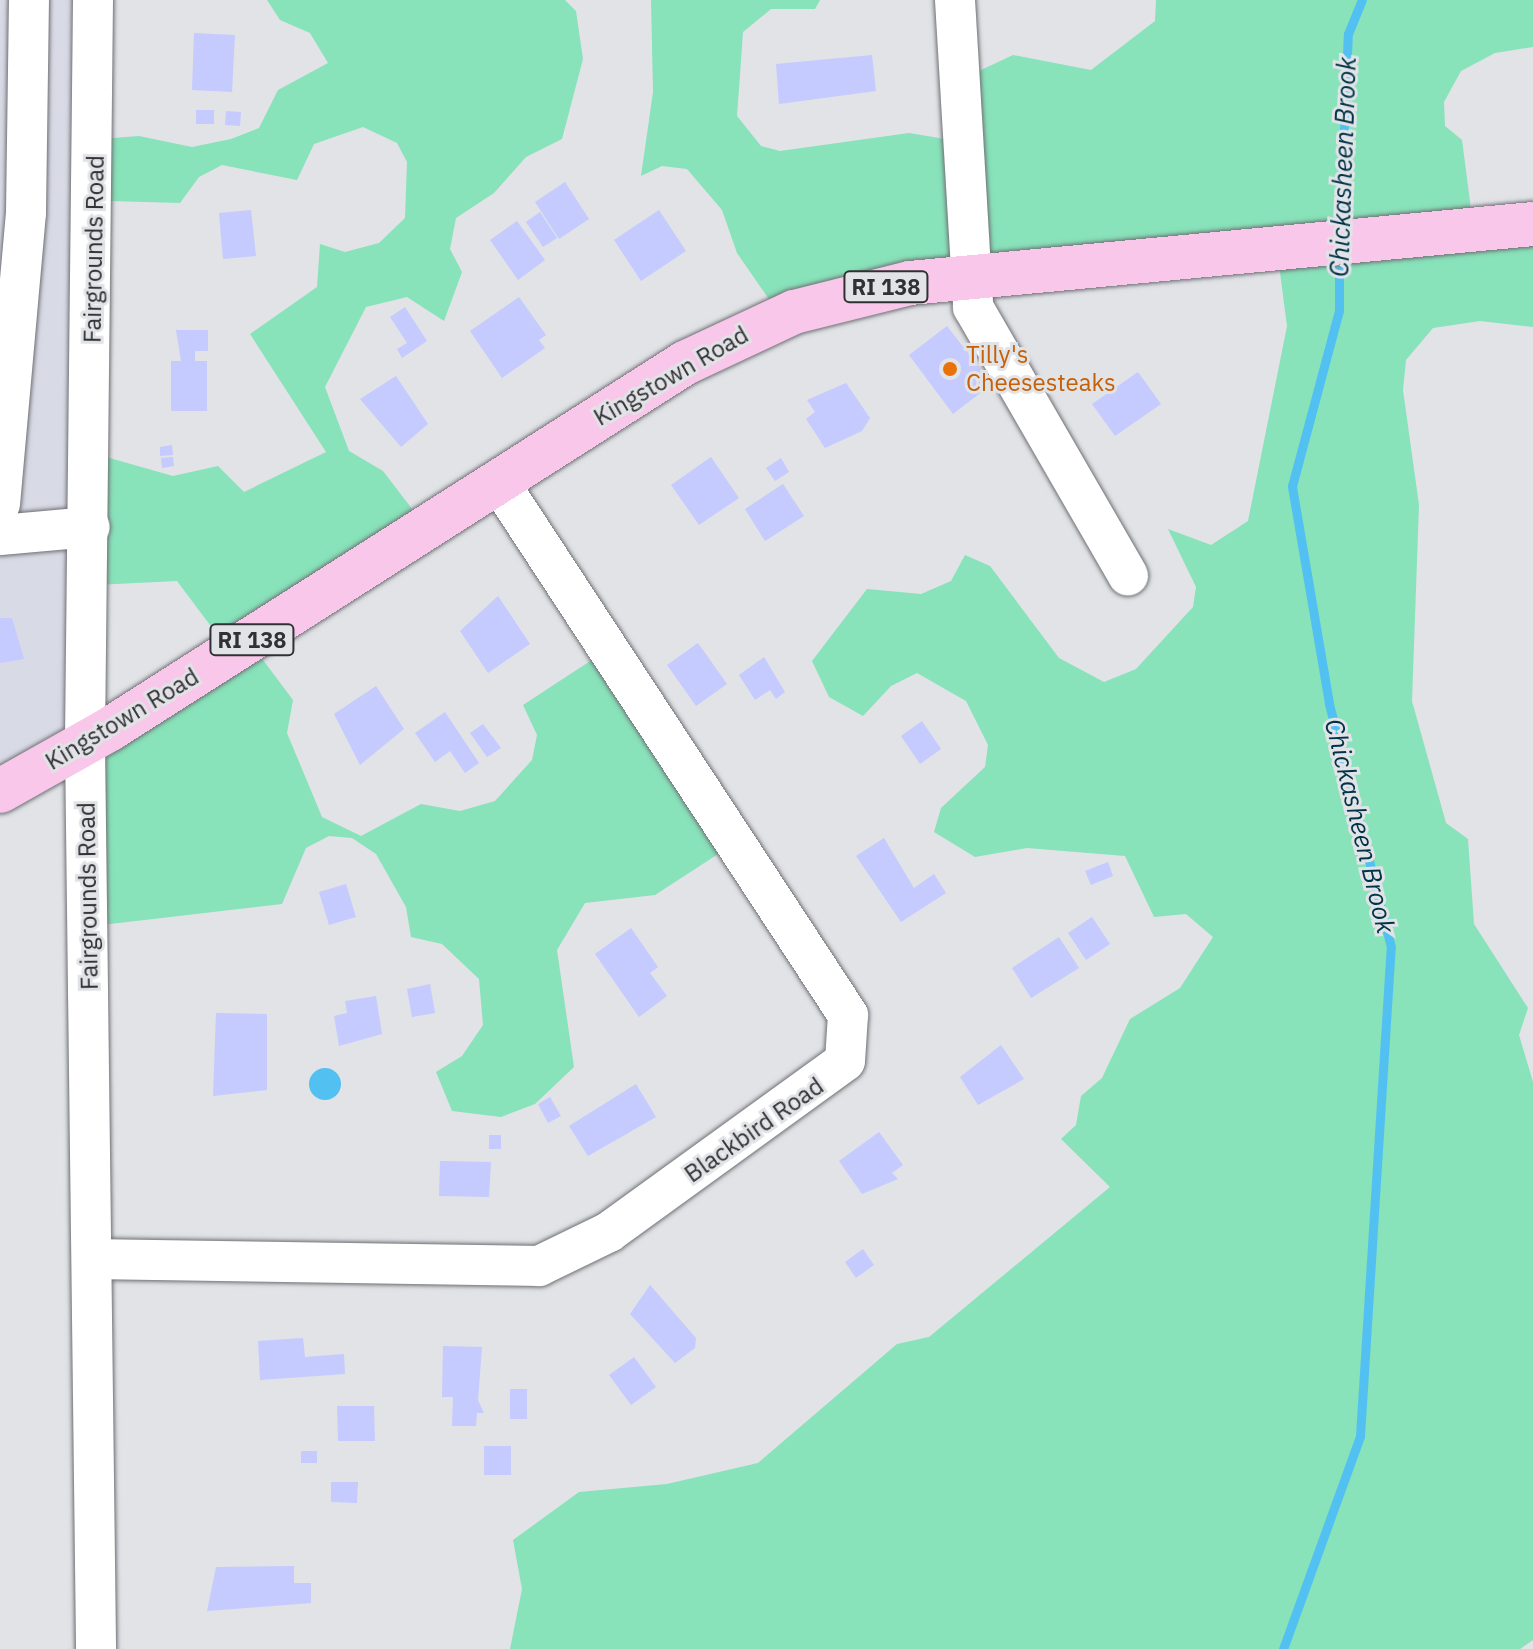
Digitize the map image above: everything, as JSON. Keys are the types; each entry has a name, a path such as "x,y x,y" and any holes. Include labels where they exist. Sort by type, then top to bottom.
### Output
{"main road":[{"name":"Kingstown Road","path":"0,791 85,744 744,332 846,295 970,276 1533,224"}],"street":[{"path":"0,504 26,213 29,0"},
{"name":"Fairgrounds Road","path":"93,0 90,527 85,744 94,1259 96,1649"},
{"path":"955,0 973,307 1128,575"},
{"name":"Blackbird Road","path":"94,1259 539,1266 609,1232 845,1061 848,1015 500,484"},
{"path":"0,535 90,527"}],"shaded area":[{"path":"0,0 96,0 91,727 0,794"}],"green space":[{"path":"267,0 565,0 576,11 583,59 562,139 526,157 494,193 456,218 450,249 462,272 444,321 407,297 366,307 325,387 349,451 383,471 416,514 248,640 293,700 287,733 322,817 361,836 421,804 460,811 495,801 532,760 537,735 523,705 604,652 732,845 655,895 585,903 557,950 574,1067 535,1104 501,1117 452,1111 436,1072 462,1056 483,1025 479,979 442,944 411,937 406,907 376,854 352,838 329,836 306,848 282,904 93,926 94,739 228,649 177,581 95,585 106,457 173,476 218,466 244,492 326,452 250,334 317,287 320,244 345,252 379,243 405,218 407,162 397,143 363,127 314,144 297,180 222,165 199,177 180,203 110,201 100,139 139,136 192,147 231,139 259,128 278,90 328,63 310,33 280,20"},
{"path":"651,0 820,0 815,9 771,9 743,32 737,116 761,146 780,151 909,133 945,139 975,114 979,71 1013,55 1091,70 1155,21 1156,0 1533,0 1533,47 1495,53 1461,71 1444,102 1445,126 1462,140 1472,217 1533,215 1533,327 1480,321 1433,328 1406,360 1403,390 1419,505 1412,701 1446,823 1468,839 1474,924 1528,1008 1519,1035 1533,1082 1533,1640 1520,1649 510,1649 522,1589 513,1540 579,1492 667,1484 758,1463 897,1344 929,1337 1110,1187 1061,1139 1076,1125 1081,1096 1102,1078 1130,1019 1180,988 1213,937 1186,914 1154,917 1125,856 1027,848 975,857 934,832 941,808 985,767 988,745 966,701 917,673 891,686 863,716 829,697 812,661 867,589 921,594 951,581 965,555 990,566 1059,658 1104,682 1136,669 1193,607 1196,587 1168,529 1211,545 1248,521 1287,326 1276,242 771,302 737,253 722,210 687,169 662,166 641,176 653,92"}],"water":[{"path":"325,1068 337,1072 341,1084 337,1096 325,1100 313,1096 309,1084 313,1072"}],"building":[{"path":"194,33 235,35 232,92 192,90"},
{"path":"872,55 876,91 779,104 776,64"},
{"path":"196,110 214,110 214,124 196,124"},
{"path":"226,111 241,112 240,126 225,125"},
{"path":"565,182 589,219 559,239 535,202"},
{"path":"251,210 256,256 223,259 219,213"},
{"path":"659,210 686,251 641,281 614,240"},
{"path":"540,212 557,238 543,247 526,222"},
{"path":"517,221 545,260 518,280 490,240"},
{"path":"519,297 546,335 539,340 545,348 502,378 470,331"},
{"path":"405,307 427,341 402,358 397,349 407,343 390,317"},
{"name":"Tilly's Cheesesteaks","path":"947,326 992,384 953,414 909,355"},
{"path":"176,330 208,330 208,351 195,351 195,361 207,361 207,411 171,411 171,361 181,361"},
{"path":"1138,372 1161,404 1115,436 1092,404"},
{"path":"396,376 428,424 401,447 360,399"},
{"path":"846,383 870,418 862,431 825,448 806,419 815,412 807,400"},
{"path":"172,445 173,455 160,456 160,447"},
{"path":"173,457 174,466 162,468 161,458"},
{"path":"711,457 739,498 699,525 671,485"},
{"path":"781,458 789,472 775,481 766,468"},
{"path":"783,484 804,516 765,541 745,509"},
{"path":"498,596 530,644 488,673 460,631"},
{"path":"0,618 12,618 24,659 0,663"},
{"path":"698,643 727,684 696,706 667,665"},
{"path":"764,657 785,692 776,699 770,690 755,700 739,675"},
{"path":"376,686 404,729 360,765 334,714"},
{"path":"445,712 479,763 465,773 450,751 435,762 415,733"},
{"path":"922,721 941,749 920,764 901,736"},
{"path":"483,724 501,748 487,757 470,733"},
{"path":"884,838 914,888 934,874 946,893 901,922 856,856"},
{"path":"1108,862 1113,876 1091,885 1085,871"},
{"path":"346,884 356,917 329,925 319,892"},
{"path":"1092,917 1110,944 1086,960 1068,933"},
{"path":"631,928 658,967 650,973 667,996 639,1017 595,954"},
{"path":"1059,937 1079,968 1031,998 1012,968"},
{"path":"430,984 435,1013 412,1017 407,989"},
{"path":"376,996 382,1034 339,1046 334,1016 347,1013 345,1001"},
{"path":"216,1013 267,1014 267,1090 213,1096"},
{"path":"1001,1045 1024,1079 978,1105 960,1077"},
{"path":"636,1084 656,1117 588,1156 569,1126"},
{"path":"550,1097 561,1116 548,1123 538,1104"},
{"path":"879,1132 903,1165 892,1173 898,1179 862,1194 839,1161"},
{"path":"489,1135 501,1135 501,1149 489,1149"},
{"path":"440,1161 491,1162 489,1197 439,1196"},
{"path":"863,1249 874,1265 856,1278 845,1262"},
{"path":"650,1285 696,1338 695,1348 675,1363 630,1314"},
{"path":"303,1338 305,1357 344,1354 345,1374 260,1380 258,1341"},
{"path":"443,1346 482,1347 478,1400 484,1413 477,1413 476,1426 452,1426 453,1397 442,1397"},
{"path":"634,1357 656,1387 631,1405 609,1375"},
{"path":"510,1389 527,1389 527,1419 510,1419"},
{"path":"337,1406 374,1406 375,1441 338,1441"},
{"path":"484,1446 511,1446 511,1475 484,1475"},
{"path":"301,1451 317,1451 317,1463 301,1463"},
{"path":"331,1482 358,1482 357,1503 331,1502"},
{"path":"294,1566 294,1583 311,1583 311,1603 207,1611 216,1567"}],"waterway":[{"name":"Chickasheen Brook","path":"1340,229 1348,34 1362,0"},
{"name":"Chickasheen Brook","path":"1283,1649 1360,1436 1391,947 1329,703 1292,486 1339,310 1339,252"}],"place":[{"name":"Tilly's Cheesesteaks","path":"950,369"}]}
